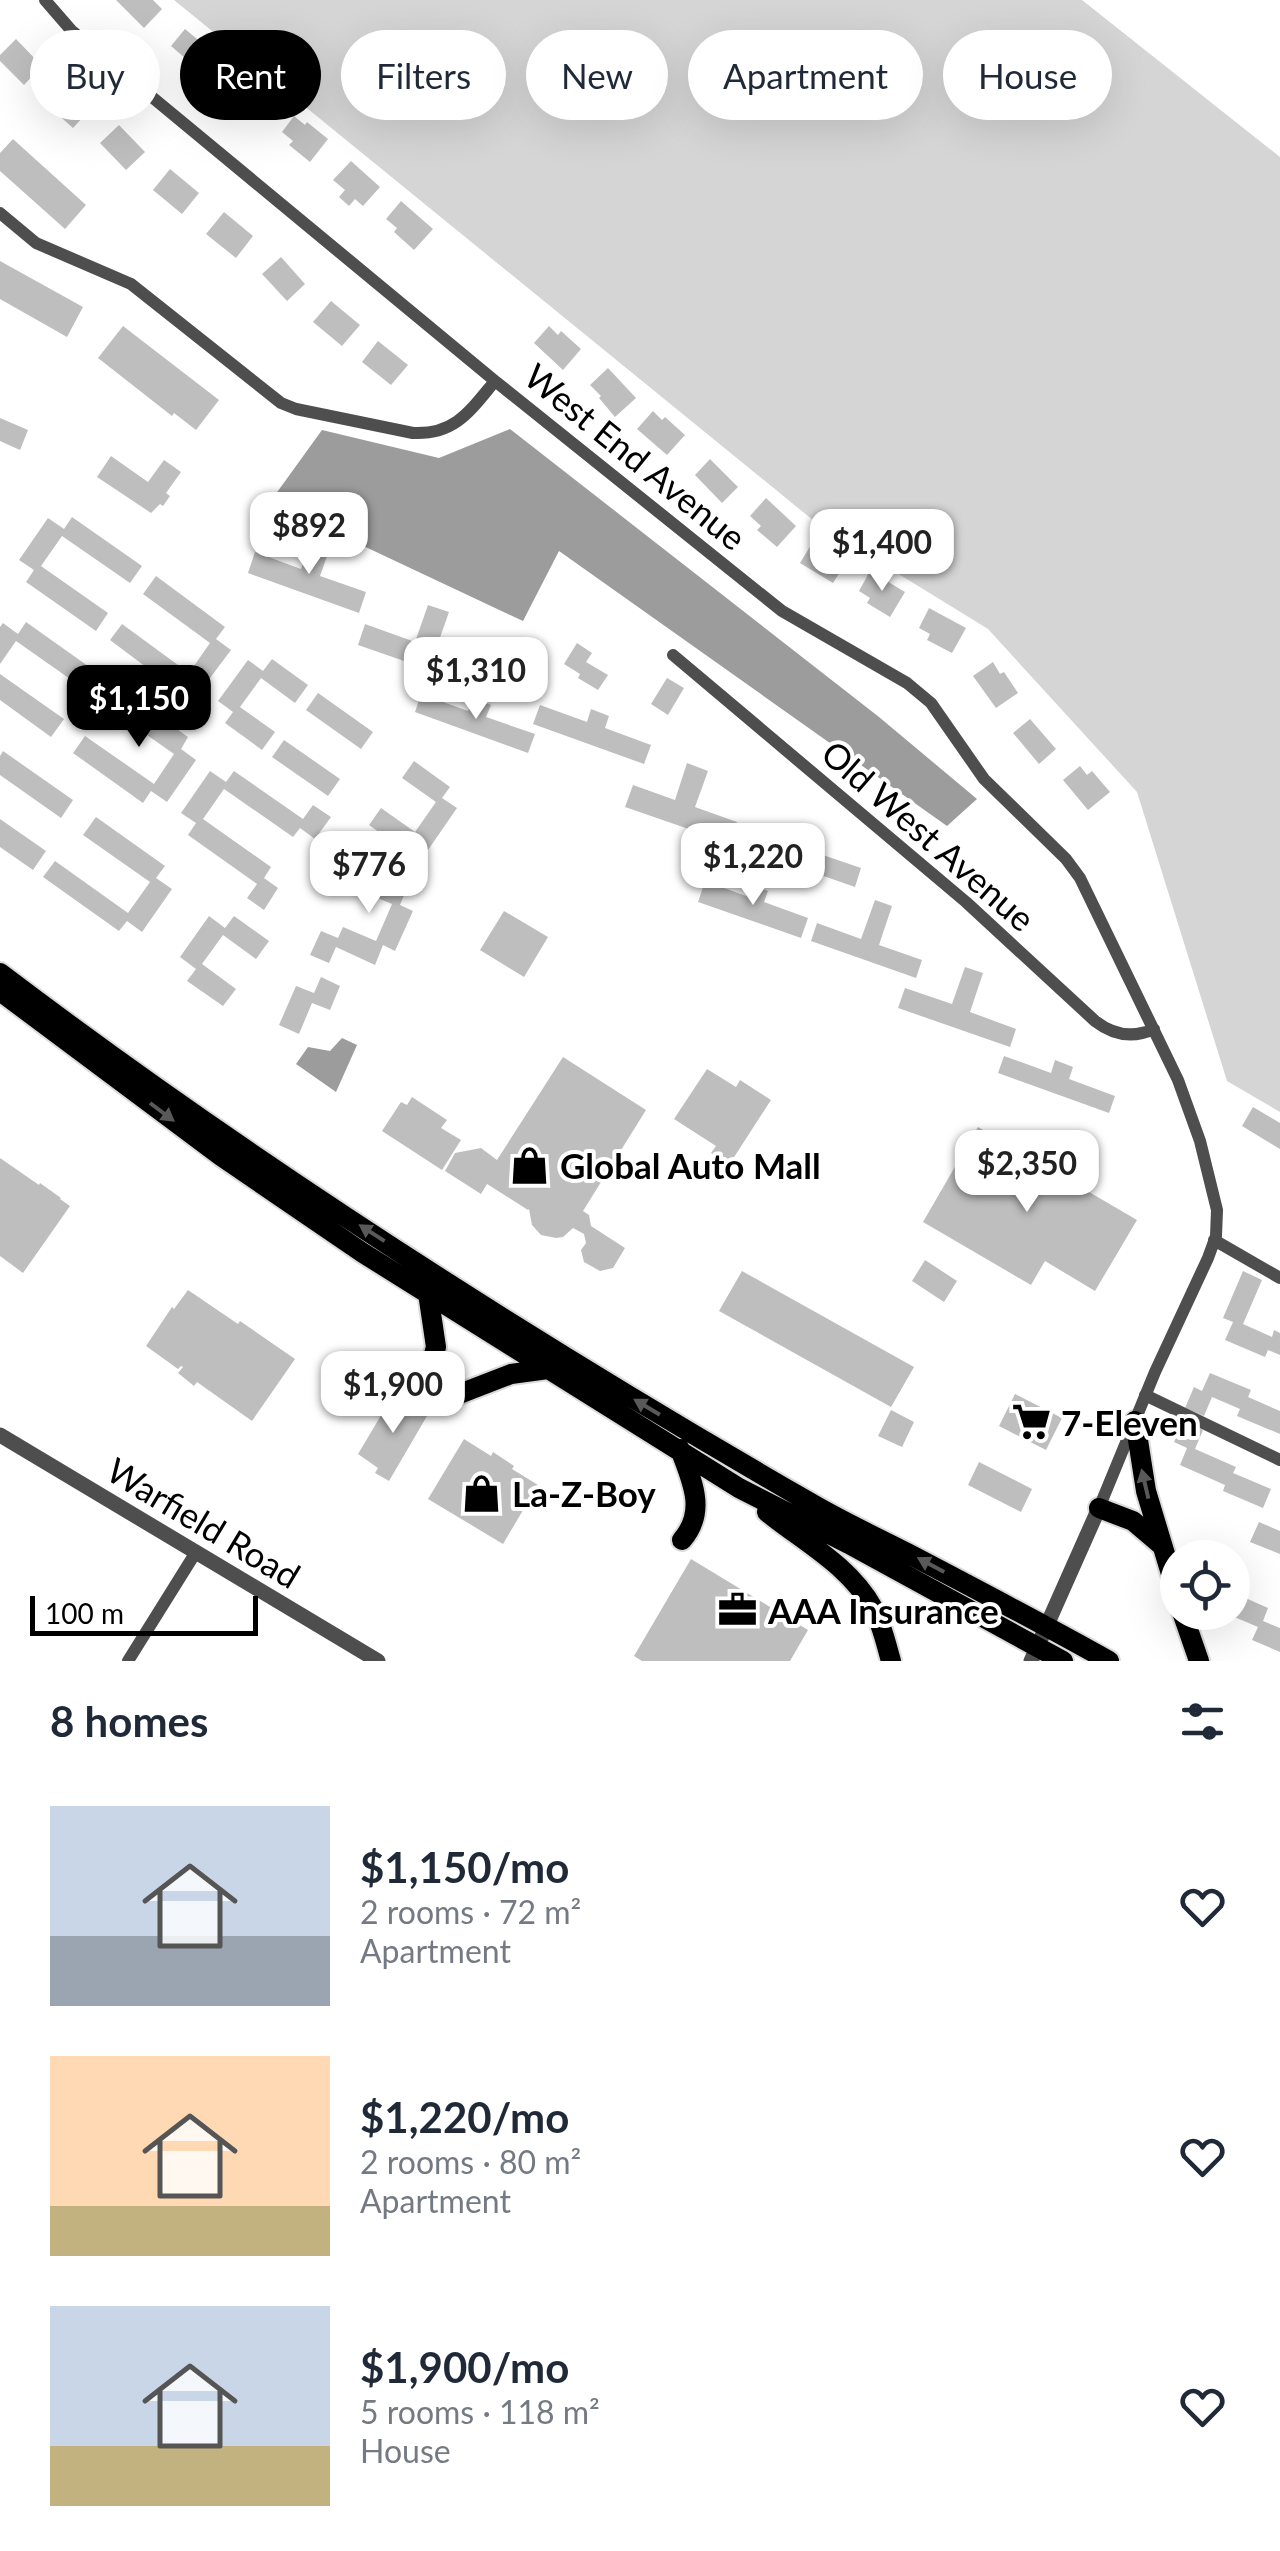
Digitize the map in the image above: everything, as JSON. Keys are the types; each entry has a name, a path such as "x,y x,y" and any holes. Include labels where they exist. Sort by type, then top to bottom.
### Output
{"highway":[{"path":"0,973 336,1209 638,1402 814,1504 1109,1661"},
{"path":"0,992 221,1156 362,1253 739,1488 866,1554 1034,1654 1063,1661"},
{"path":"426,1384 436,1347 428,1292"},
{"path":"449,1398 511,1374 548,1369"},
{"path":"1134,1421 1146,1491 1160,1540"},
{"path":"680,1450 691,1479 696,1509 693,1526 682,1540"},
{"path":"739,1488 845,1572 873,1608 892,1661"},
{"path":"1099,1508 1133,1521 1160,1544"},
{"path":"1188,1630 1199,1661"}],"street":[{"name":"West End Avenue","path":"45,0 71,30 495,381 782,611 907,683 931,703 984,779 1066,859 1080,878 1178,1080 1200,1141 1217,1210 1214,1240 1034,1654"},
{"path":"0,213 36,243 132,284 281,402 296,409 428,434 458,422 495,381"},
{"name":"Old West Avenue","path":"674,656 966,902 1095,1021 1121,1034 1154,1030"},
{"path":"1214,1240 1280,1278"},
{"path":"1145,1395 1280,1460"},
{"name":"Warfield Road","path":"0,1435 378,1661"},
{"path":"128,1661 196,1552"}],"shaded area":[{"path":"174,0 1082,0 1280,157 1280,1112 1227,1081 1137,792 988,629 819,525 321,120 321,30 211,30"},
{"path":"510,429 879,717 977,799 947,826 559,551 523,621 270,502 322,430 439,458"},
{"path":"342,1038 357,1045 336,1092 296,1064 308,1047 330,1051"}],"building":[{"path":"116,0 153,0 162,9 144,28"},
{"path":"180,35 180,54 171,46"},
{"path":"16,39 30,54 30,79 24,85 0,61 0,55"},
{"path":"64,120 80,120 73,128"},
{"path":"291,120 299,120 328,139 310,162 289,145 293,141 282,132"},
{"path":"119,125 145,152 126,170 100,143"},
{"path":"13,139 86,205 65,229 0,171 0,153"},
{"path":"351,161 380,187 363,206 355,199 349,206 339,197 345,190 333,180"},
{"path":"170,169 199,193 182,214 153,190"},
{"path":"401,201 433,229 414,250 386,219"},
{"path":"224,212 253,236 236,258 206,234"},
{"path":"281,257 305,284 287,301 262,274"},
{"path":"0,261 83,307 67,337 0,299"},
{"path":"331,301 360,325 342,346 313,322"},
{"path":"123,326 219,400 196,430 98,358"},
{"path":"549,326 581,349 563,370 534,343"},
{"path":"378,341 408,365 391,385 362,362"},
{"path":"608,368 636,398 615,417 590,385"},
{"path":"653,411 685,435 667,455 637,429"},
{"path":"0,418 28,430 20,450 0,441"},
{"path":"111,456 148,482 164,460 181,472 166,493 170,496 163,506 160,504 151,513 97,477"},
{"path":"710,459 738,487 722,503 695,475"},
{"path":"766,498 796,526 777,547 757,530 761,526 750,516"},
{"path":"72,517 142,566 130,583 62,536 41,566 108,613 96,631 26,582 34,570 19,560 48,518 64,529"},
{"path":"313,535 332,542 320,576 366,592 359,613 248,573 255,552 301,569"},
{"path":"814,540 847,561 833,583 800,563"},
{"path":"870,571 905,592 890,617 867,603 870,598 859,591"},
{"path":"156,576 225,627 216,639 231,650 201,690 187,679 178,691 110,640 122,624 189,673 210,643 143,594"},
{"path":"428,605 449,612 436,649 486,667 479,687 358,645 365,624 415,642"},
{"path":"929,608 966,628 952,653 927,640 930,634 919,628"},
{"path":"26,622 102,676 90,693 16,641 0,664 0,627 3,623 18,634"},
{"path":"577,643 592,653 586,662 608,675 598,690 564,664"},
{"path":"272,659 308,685 295,703 261,678 240,707 275,732 262,750 225,723 233,712 218,701 248,660 263,671"},
{"path":"993,662 1018,693 996,708 973,676"},
{"path":"0,674 64,719 51,737 0,700"},
{"path":"667,678 684,688 668,715 651,704"},
{"path":"113,684 188,737 181,749 196,760 167,802 151,791 143,803 73,753 85,736 154,784 174,754 100,702"},
{"path":"318,693 373,732 361,749 306,710"},
{"path":"421,694 468,711 473,698 491,705 486,717 535,734 528,753 415,712"},
{"path":"540,705 587,722 591,709 609,716 605,728 651,745 644,764 533,724"},
{"path":"1030,719 1056,749 1039,764 1013,733"},
{"path":"284,740 340,779 328,796 272,757"},
{"path":"3,751 73,800 61,818 0,775"},
{"path":"414,761 450,787 442,798 457,808 428,850 413,839 404,850 369,825 381,808 415,832 436,802 402,778"},
{"path":"687,763 708,771 695,807 737,822 729,843 625,807 633,785 675,800"},
{"path":"1080,766 1087,775 1092,771 1110,792 1088,810 1063,780"},
{"path":"210,771 226,782 234,771 303,819 313,805 331,817 315,839 300,828 293,837 224,789 203,819 271,867 264,878 278,888 264,910 247,898 257,884 188,835 196,823 181,813"},
{"path":"96,817 165,866 156,878 172,889 142,932 127,921 119,931 43,877 55,861 128,913 150,882 83,835"},
{"path":"0,819 46,851 33,870 0,847"},
{"path":"759,832 802,848 806,835 824,841 820,854 861,868 855,887 752,851"},
{"path":"357,846 376,854 369,871 407,888 400,905 413,911 395,951 383,945 375,965 336,947 329,963 310,955 321,931 338,938 343,927 376,941 392,904 359,890 364,878 346,870"},
{"path":"705,881 746,896 750,884 768,891 764,902 808,918 801,938 698,902"},
{"path":"875,900 892,906 879,945 922,960 916,978 811,941 817,923 861,939"},
{"path":"504,911 548,937 524,977 480,950"},
{"path":"209,916 225,928 234,916 269,941 256,959 223,935 202,964 236,989 223,1006 187,981 196,969 180,957"},
{"path":"965,967 983,973 970,1012 1016,1029 1010,1047 898,1008 905,988 952,1004"},
{"path":"321,977 340,986 330,1010 312,1003 299,1034 279,1025 296,986 314,993"},
{"path":"1004,1056 1051,1073 1055,1060 1073,1067 1069,1079 1115,1096 1109,1113 998,1073"},
{"name":"Global Auto Mall","path":"563,1057 646,1110 583,1211 589,1215 591,1226 625,1248 613,1268 600,1271 584,1262 584,1234 573,1228 563,1237 541,1235 532,1225 529,1209 487,1184 481,1194 445,1171 455,1153 481,1148 497,1160"},
{"path":"707,1069 736,1087 740,1080 771,1100 729,1165 711,1153 716,1146 674,1119"},
{"path":"412,1097 447,1120 441,1128 461,1140 442,1170 382,1131 401,1102 407,1105"},
{"path":"1253,1107 1280,1123 1280,1149 1242,1126"},
{"path":"978,1127 1137,1220 1095,1291 1045,1261 1031,1285 923,1222"},
{"path":"0,1158 70,1206 23,1273 0,1256"},
{"path":"925,1260 957,1281 944,1302 912,1281"},
{"path":"742,1271 914,1367 891,1407 719,1311"},
{"path":"1243,1271 1262,1280 1243,1324 1272,1337 1274,1330 1280,1333 1280,1355 1268,1350 1265,1357 1225,1340 1233,1322 1223,1318"},
{"path":"188,1290 295,1359 252,1421 197,1382 194,1386 178,1373 183,1367 178,1369 146,1346"},
{"path":"1210,1373 1251,1390 1248,1397 1280,1411 1280,1434 1237,1416 1240,1409 1212,1397 1204,1416 1185,1408 1194,1387 1202,1391"},
{"path":"395,1392 427,1416 389,1481 375,1473 378,1468 358,1454"},
{"name":"7-Eleven","path":"1015,1394 1062,1418 1046,1450 999,1426"},
{"path":"891,1410 914,1422 902,1447 878,1436"},
{"path":"1184,1421 1203,1430 1195,1449 1236,1467 1233,1473 1271,1489 1263,1508 1223,1491 1225,1485 1180,1465 1187,1448 1174,1442"},
{"path":"464,1439 491,1456 493,1452 538,1485 503,1544 428,1499"},
{"name":"7-Eleven","path":"979,1462 1032,1489 1021,1512 968,1485"},
{"path":"1259,1522 1280,1531 1280,1554 1250,1542"},
{"path":"691,1559 808,1630 790,1661 642,1661 634,1656"},
{"path":"1250,1600 1268,1608 1263,1621 1280,1628 1280,1652 1252,1640 1258,1627 1250,1624"}],"place":[{"name":"Global Auto Mall","path":"530,1165"},
{"name":"7-Eleven","path":"1031,1422"},
{"name":"La-Z-Boy","path":"482,1493"},
{"name":"AAA Insurance","path":"738,1610"}]}
